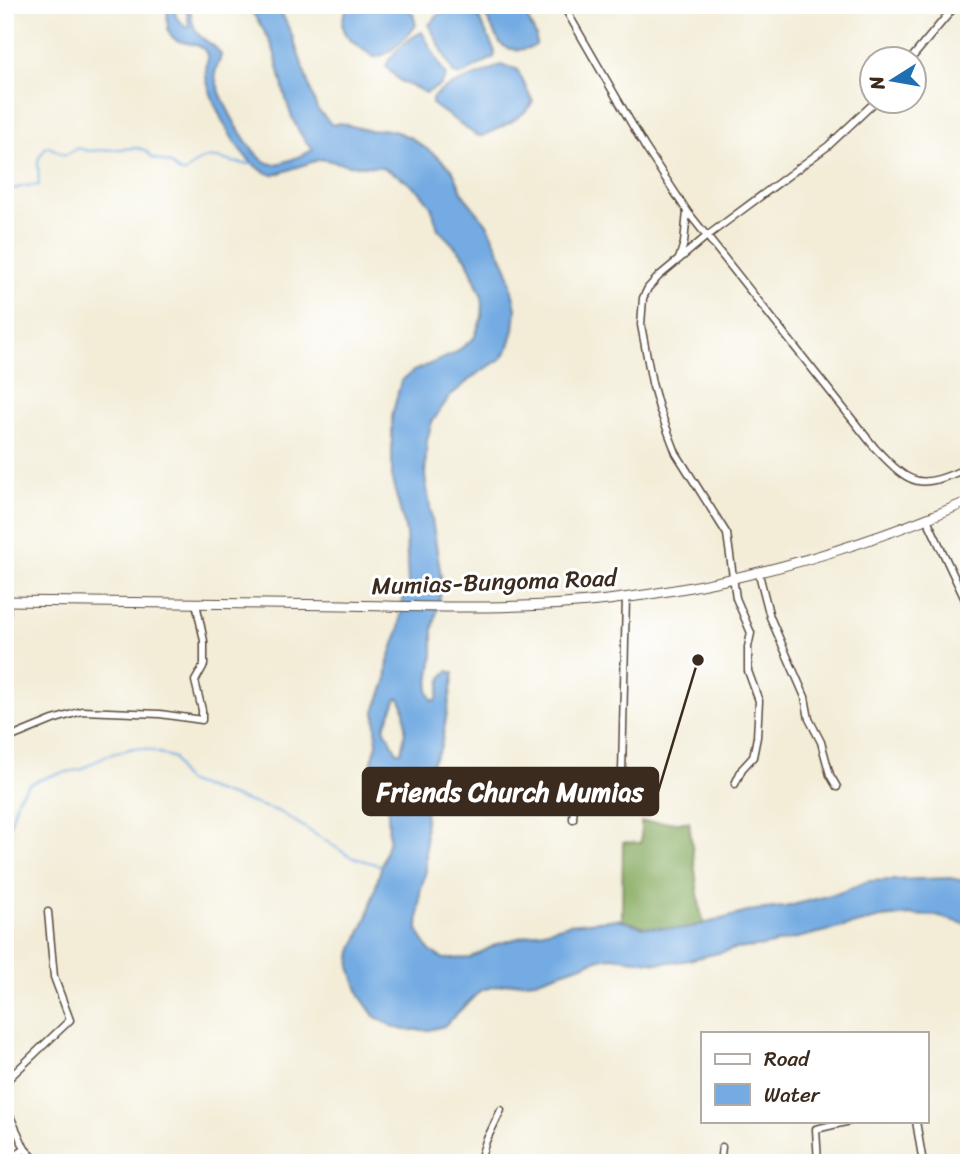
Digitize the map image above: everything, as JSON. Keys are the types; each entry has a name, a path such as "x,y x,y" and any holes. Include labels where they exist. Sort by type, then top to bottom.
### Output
{"highway":[{"name":"Mumias-Bungoma Road","path":"6,601 396,606 561,604 626,597 758,574 816,558 927,519 969,501"}],"street":[{"path":"563,5 645,147 687,211 861,432 899,472 913,481 925,482 969,467"},
{"path":"922,46 956,5"},
{"path":"735,784 755,750 759,705 757,690 749,676 748,647 751,632 738,602 727,534 676,453 659,408 641,325 643,298 648,288 706,236 828,146 861,116"},
{"path":"678,261 684,243 687,211"},
{"path":"927,519 969,608"},
{"path":"758,574 770,617 803,694 809,719 821,743 836,787"},
{"path":"573,819 579,779 585,775 618,775 622,772 626,597"},
{"path":"6,601 7,739 82,711 160,714 202,720 195,679 203,668 204,641 196,603"},
{"path":"5,1082 70,1020 54,977 48,912"},
{"path":"5,1105 24,1149 38,1163"},
{"path":"479,1163 501,1110"},
{"path":"818,1163 816,1129 846,1122"},
{"path":"916,1122 923,1163"},
{"path":"720,1163 722,1147"},
{"path":"5,1163 24,1149"}],"green space":[{"path":"641,822 689,822 704,924 684,929 653,929 622,920 623,842 641,843"}],"water":[{"path":"168,5 175,5 176,17 186,27 189,26 186,5 190,5 197,32 221,55 215,75 217,84 237,126 264,161 276,164 313,150 303,138 291,114 271,42 247,5 278,5 292,35 317,109 332,125 340,123 371,131 382,129 397,132 411,138 438,157 452,169 464,196 487,224 508,270 516,309 514,330 508,349 502,358 450,396 432,422 427,440 425,476 441,576 428,690 432,701 437,699 445,674 448,671 454,673 441,747 431,765 425,786 426,870 420,893 418,928 430,951 444,959 470,958 497,944 569,924 618,919 642,927 684,929 755,910 785,907 842,892 868,881 950,878 969,882 969,925 936,916 910,915 881,918 764,946 735,949 684,961 659,963 612,957 535,981 481,990 444,1026 429,1030 404,1030 374,1016 360,996 350,967 352,951 367,918 389,839 388,810 380,787 372,776 371,765 377,744 375,711 386,682 388,661 399,630 403,598 408,585 406,532 392,480 392,416 401,381 413,371 454,354 474,338 482,317 482,297 466,258 438,229 431,206 419,191 399,176 381,167 349,165 321,159 274,175 262,171 251,162 230,135 215,104 206,77 205,51 197,45 176,40 169,32","holes":["397,698 401,699 405,731 401,752 397,752 384,728"]},
{"path":"349,5 404,5 413,14 416,25 391,50 374,57 346,36 343,30 342,23"},
{"path":"447,5 473,5 495,52 494,57 460,76 454,74 429,25"},
{"path":"480,5 521,5 536,36 536,45 518,50 504,46"},
{"path":"422,32 446,76 441,85 426,93 400,81 386,67 395,52"},
{"path":"500,65 517,69 533,102 510,122 482,136 476,135 432,104 432,98 439,92"}],"waterway":[{"path":"5,185 15,189 39,185 38,160 45,148 49,147 65,155 78,148 88,151 137,148 145,150 153,158 171,164 180,173 185,173 194,164 210,157 253,164"},
{"path":"5,842 18,797 29,784 53,775 82,769 105,756 133,748 147,749 174,758 180,774 188,782 280,812 351,857 383,866"}],"place":[{"name":"Friends Church Mumias","path":"698,660"}]}
